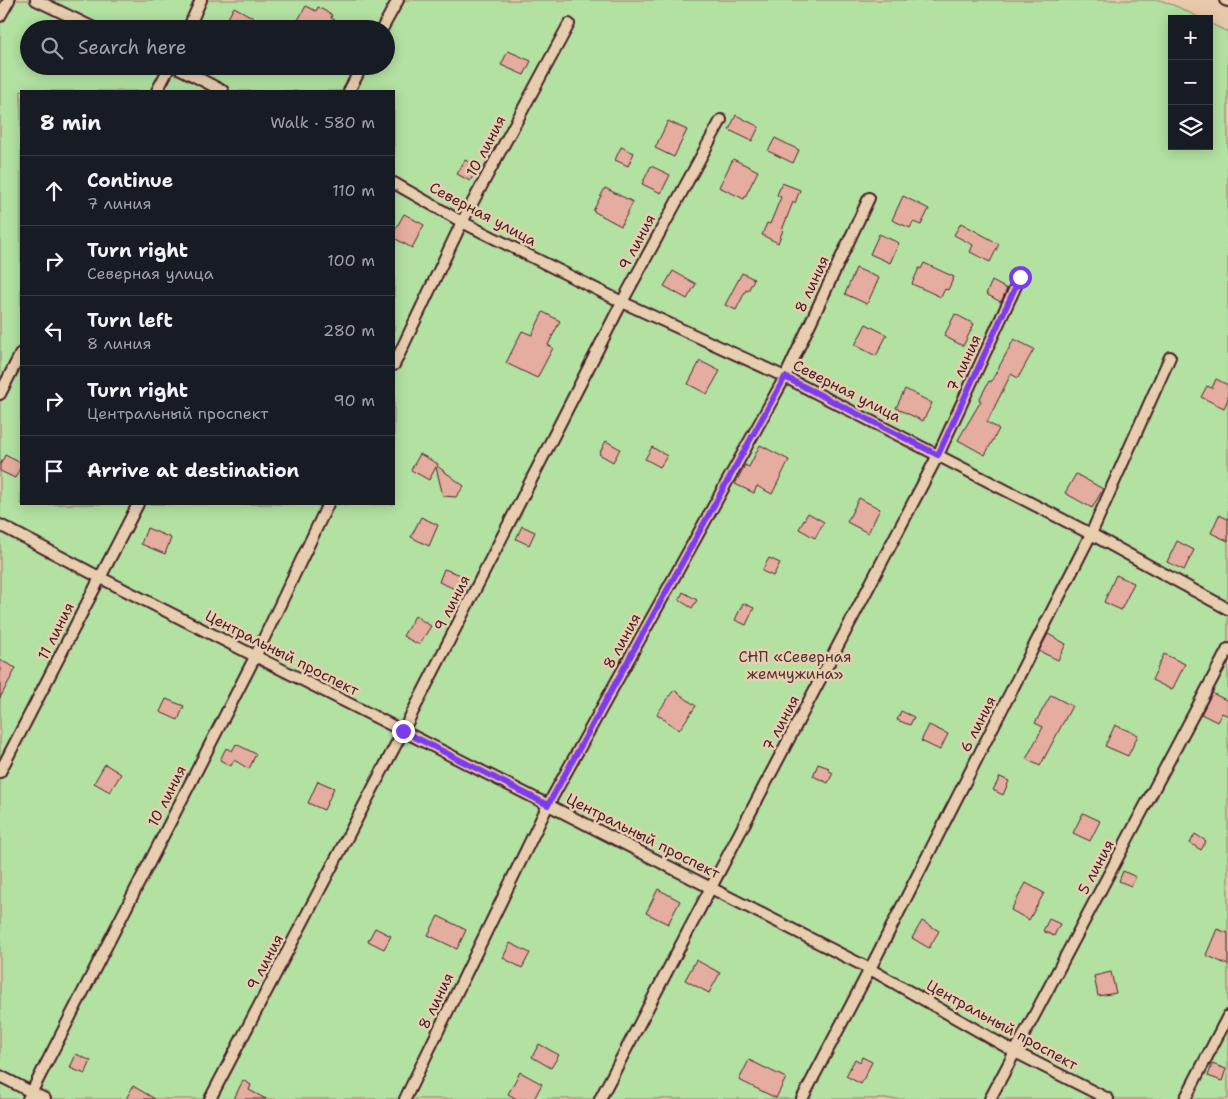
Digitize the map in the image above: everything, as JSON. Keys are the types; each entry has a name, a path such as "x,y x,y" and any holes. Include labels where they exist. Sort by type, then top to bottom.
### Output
{"street":[{"path":"0,16 9,0"},
{"path":"36,0 77,20"},
{"path":"192,20 201,0"},
{"path":"387,20 398,0"},
{"name":"10 линия","path":"395,364 462,222 569,24"},
{"path":"158,90 165,75"},
{"path":"192,75 221,90"},
{"path":"350,90 357,75"},
{"name":"9 линия","path":"210,1099 403,731 622,302 721,120"},
{"name":"Северная улица","path":"395,185 462,222 622,302 785,377 1091,534 1228,609"},
{"name":"8 линия","path":"405,1099 548,805 785,377 869,198"},
{"name":"7 линия","path":"600,1099 938,455 1020,277"},
{"path":"0,394 20,355"},
{"name":"6 линия","path":"802,1099 1091,534 1170,357"},
{"name":"11 линия","path":"0,772 138,505"},
{"name":"10 линия","path":"30,1096 255,657 328,505"},
{"name":"Центральный проспект","path":"0,526 870,969 1015,1052 1108,1099"},
{"name":"5 линия","path":"990,1099 1228,648"},
{"path":"1185,1099 1228,1016"},
{"path":"0,1076 30,1096 45,1099"}],"green space":[{"name":"СНП «Северная жемчужина»","path":"0,0 1160,0 1194,15 1168,15 1168,150 1213,150 1213,25 1228,32 1228,1099 0,1099"}],"building":[{"path":"306,6 316,11 318,7 332,15 331,18 335,20 298,20"},
{"path":"234,7 254,18 253,20 227,20"},
{"path":"508,51 531,61 524,75 501,65"},
{"path":"736,115 759,127 752,141 729,130"},
{"path":"668,121 687,130 674,157 655,148"},
{"path":"775,138 799,150 793,163 768,151"},
{"path":"621,147 634,153 628,166 615,160"},
{"path":"733,159 758,171 744,199 719,187"},
{"path":"465,160 478,167 470,181 457,174"},
{"path":"651,166 670,175 661,193 642,184"},
{"path":"782,183 800,190 795,203 793,202 778,243 762,235 767,223 770,224 781,197 777,195"},
{"path":"605,188 633,202 621,226 593,211"},
{"path":"903,196 929,209 921,225 913,222 910,228 892,220"},
{"path":"404,214 424,225 412,248 395,239 395,230"},
{"path":"961,223 999,244 990,262 970,252 973,245 954,235"},
{"path":"879,234 899,243 890,263 870,254"},
{"path":"924,263 954,277 948,290 945,289 941,297 912,284 919,268 921,269"},
{"path":"856,268 879,278 867,304 845,294"},
{"path":"673,271 696,284 687,299 664,286"},
{"path":"742,273 754,279 736,310 725,305"},
{"path":"992,281 1007,289 1001,302 986,294"},
{"path":"543,312 560,321 548,345 553,348 537,378 506,363 522,331 532,335"},
{"path":"955,314 974,324 963,346 944,336"},
{"path":"866,324 887,335 876,356 855,345"},
{"path":"1014,339 1034,349 1018,378 1011,374 987,422 999,429 985,455 958,440"},
{"path":"700,361 720,371 707,394 688,384"},
{"path":"1216,379 1228,385 1228,399 1224,408 1201,397 1207,386 1212,388"},
{"path":"905,389 932,403 923,421 896,408"},
{"path":"606,441 620,449 613,462 599,454"},
{"path":"760,445 789,460 772,494 757,486 754,493 735,484 745,465 749,467"},
{"path":"652,447 667,456 660,467 645,459"},
{"path":"420,454 438,464 437,466 464,486 456,497 443,496 436,467 429,480 411,470"},
{"path":"5,455 20,462 20,468 15,478 0,471 0,465"},
{"path":"1076,474 1103,489 1092,508 1065,493"},
{"path":"859,498 880,509 868,533 847,522"},
{"path":"808,513 824,522 815,538 799,529"},
{"path":"1219,515 1228,519 1228,541 1211,533"},
{"path":"421,517 438,525 429,546 411,537"},
{"path":"522,526 535,532 529,545 516,539"},
{"path":"147,528 171,538 165,554 141,544"},
{"path":"1177,541 1194,550 1184,570 1167,562"},
{"path":"769,558 780,563 773,576 762,571"},
{"path":"444,569 461,575 455,589 439,582"},
{"path":"1116,575 1134,583 1121,610 1104,602"},
{"path":"683,592 697,600 692,608 679,600"},
{"path":"743,603 754,608 746,625 735,620"},
{"path":"415,616 431,626 419,645 403,636"},
{"path":"1048,634 1066,644 1058,660 1039,651"},
{"path":"1164,654 1185,664 1172,690 1152,680"},
{"path":"0,660 16,668 0,698"},
{"path":"674,690 696,706 679,730 657,714"},
{"path":"1212,693 1228,701 1228,716 1222,713 1217,722 1201,714"},
{"path":"1051,695 1072,706 1040,766 1026,759 1043,727 1035,723"},
{"path":"166,699 184,706 178,720 160,712"},
{"path":"901,711 914,717 910,725 897,720"},
{"path":"929,725 948,734 940,750 921,741"},
{"path":"1115,725 1138,735 1128,756 1105,746"},
{"path":"236,744 256,754 249,769 234,760 231,766 220,760 226,748 232,751"},
{"path":"105,764 121,774 110,792 94,783"},
{"path":"818,764 829,768 828,770 833,773 828,783 813,776"},
{"path":"1000,777 1009,781 1003,795 993,790"},
{"path":"318,781 334,788 324,810 308,803"},
{"path":"1083,813 1100,821 1090,841 1073,833"},
{"path":"1195,834 1206,841 1201,850 1190,843"},
{"path":"1123,871 1136,877 1131,886 1119,881"},
{"path":"1026,883 1044,893 1029,920 1011,910"},
{"path":"658,889 680,901 668,924 646,913"},
{"path":"438,916 466,930 457,949 428,935"},
{"path":"1049,919 1060,924 1054,936 1043,931"},
{"path":"922,921 939,931 929,948 912,938"},
{"path":"375,928 391,936 384,949 368,941"},
{"path":"1217,929 1228,933 1228,965 1206,955"},
{"path":"510,943 530,953 522,968 503,958"},
{"path":"696,960 720,973 709,993 685,980"},
{"path":"1111,972 1116,993 1098,996 1094,976"},
{"path":"539,1044 559,1055 551,1068 532,1057"},
{"path":"76,1054 91,1061 85,1074 70,1068"},
{"path":"862,1057 872,1062 861,1084 846,1076 855,1059 860,1062"},
{"path":"749,1060 786,1078 776,1098 739,1080"},
{"path":"1212,1064 1226,1069 1222,1081 1208,1076"},
{"path":"520,1072 542,1084 534,1099 517,1099 508,1094"},
{"path":"243,1080 251,1085 249,1090 266,1099 234,1099"},
{"path":"133,1086 155,1099 126,1099"}],"route":[{"path":"403,731 548,805 785,377 938,455 1020,277"}]}
